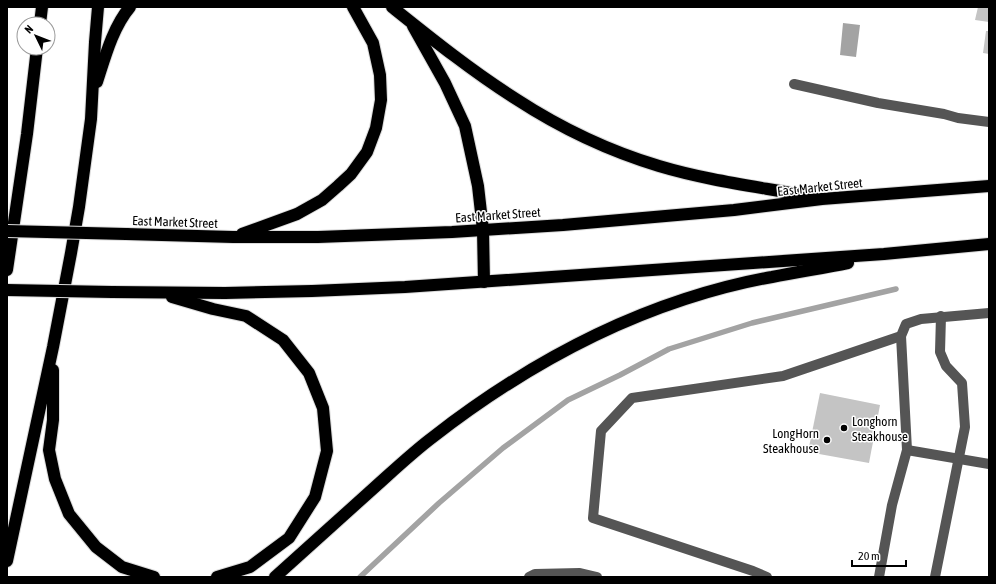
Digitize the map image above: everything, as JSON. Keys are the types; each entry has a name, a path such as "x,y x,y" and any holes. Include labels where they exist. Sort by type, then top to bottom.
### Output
{"highway":[{"path":"7,561 53,347 79,207 91,119 98,7"},
{"path":"92,102 105,56 116,30 130,7"},
{"path":"233,237 297,214 322,200 351,174 367,152 376,128 381,100 380,75 373,43 353,7"},
{"path":"392,7 476,72 515,99 553,121 594,141 658,166 680,172 724,182 822,199"},
{"path":"411,22 445,83 465,126 478,186 483,230 484,282"},
{"path":"7,270 27,134 36,56"},
{"name":"East Market Street","path":"7,231 233,237 318,237 452,232 563,225 734,210 822,199 989,186"},
{"path":"7,290 157,293 312,291 405,287 884,254 989,244"},
{"path":"275,577 404,460 432,437 470,409 511,382 563,351 610,328 703,294 759,279 841,264 884,254"},
{"path":"157,293 213,309 246,316 283,340 310,373 323,408 328,451 316,497 289,538 250,567 217,577"},
{"path":"53,347 53,420 50,450 55,479 69,514 96,548 122,567 154,577"}],"lane":[{"path":"794,84 878,103 989,122"},
{"path":"879,577 892,505 907,450 901,336 906,324 921,319 941,316 989,313"},
{"path":"935,577 965,427 962,383 946,366 940,352 941,316"},
{"path":"766,577 593,518 601,431 632,398 783,376 901,336"},
{"path":"907,450 989,464"},
{"path":"529,577 534,574 580,574 597,577"}],"shaded area":[{"path":"843,23 860,25 856,57 840,55"}],"building":[{"path":"978,7 989,7 989,22 975,20"},
{"path":"986,31 989,31 989,54 983,53"},
{"name":"Longhorn Steakhouse","path":"820,393 880,405 869,463 808,452"}],"waterway":[{"path":"360,577 439,503 503,448 568,400 669,349 752,323 896,289"}],"place":[{"name":"Longhorn Steakhouse","path":"844,428"},
{"name":"LongHorn Steakhouse","path":"827,440"}]}
